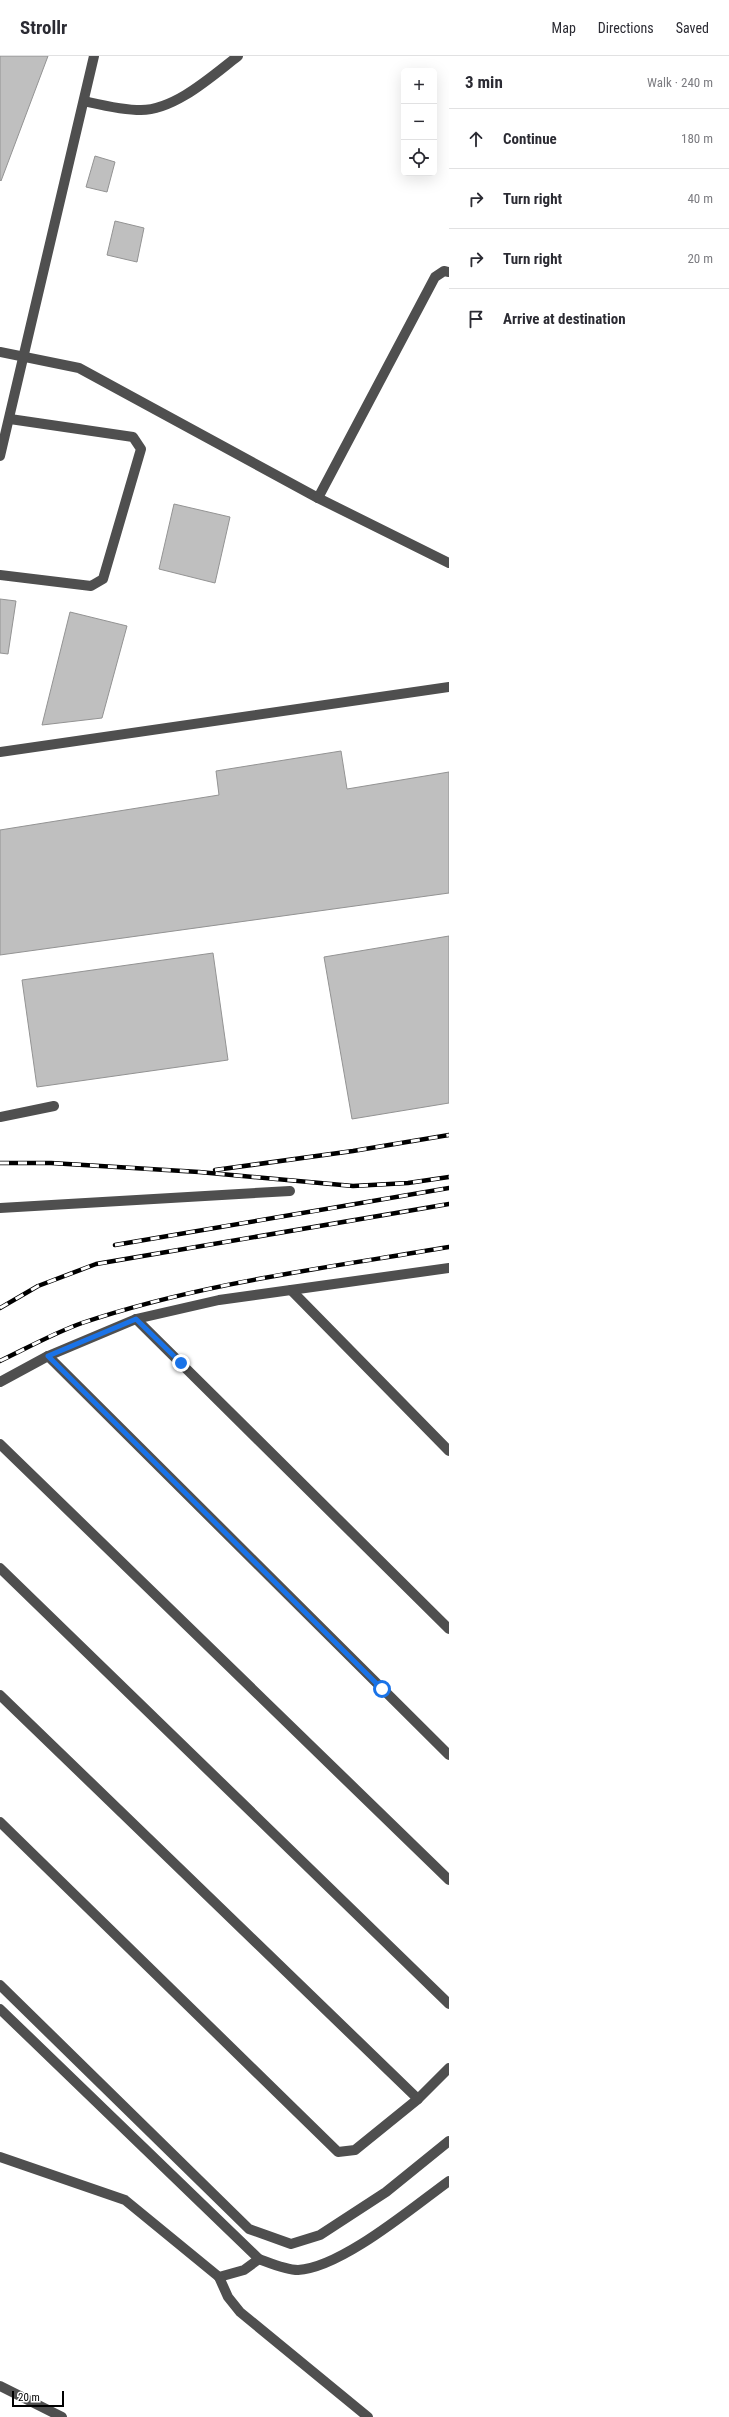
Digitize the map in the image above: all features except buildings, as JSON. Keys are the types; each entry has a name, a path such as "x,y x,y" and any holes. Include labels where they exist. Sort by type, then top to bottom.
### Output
{"street":[{"path":"0,456 10,419 94,56"},
{"path":"84,102 141,110 156,108 195,89 238,56"},
{"path":"318,498 435,277 444,270 449,272"},
{"path":"0,352 79,368 318,498 449,563"},
{"path":"0,575 91,586 104,579 141,449 133,437 10,419"},
{"path":"0,752 449,687"},
{"path":"0,1117 54,1106"},
{"path":"0,1208 290,1191"},
{"path":"0,1382 48,1356 136,1319 219,1300 449,1268"},
{"path":"291,1290 449,1451"},
{"path":"136,1319 449,1628"},
{"path":"48,1356 449,1755"},
{"path":"0,1444 449,1880"},
{"path":"0,1568 449,2004"},
{"path":"0,1696 418,2099"},
{"path":"0,1822 338,2152 355,2150 418,2099 449,2068"},
{"path":"0,1985 249,2229 291,2244 320,2234 386,2192 449,2141"},
{"path":"0,2009 259,2259 297,2270 328,2261 361,2243 449,2181"},
{"path":"0,2157 125,2200 219,2277 228,2297 240,2312 368,2417"},
{"path":"219,2277 244,2270 259,2259"},
{"path":"0,2386 62,2417"}],"railway":[{"path":"215,1170 353,1151 449,1135"},
{"path":"0,1163 51,1163 199,1172 353,1186 408,1183 449,1177"},
{"path":"115,1245 449,1188"},
{"path":"0,1308 38,1286 96,1264 449,1204"},
{"path":"0,1361 51,1336 82,1323 172,1297 264,1278 449,1247"}],"route":[{"path":"181,1363 136,1319 48,1356 382,1689"}]}
